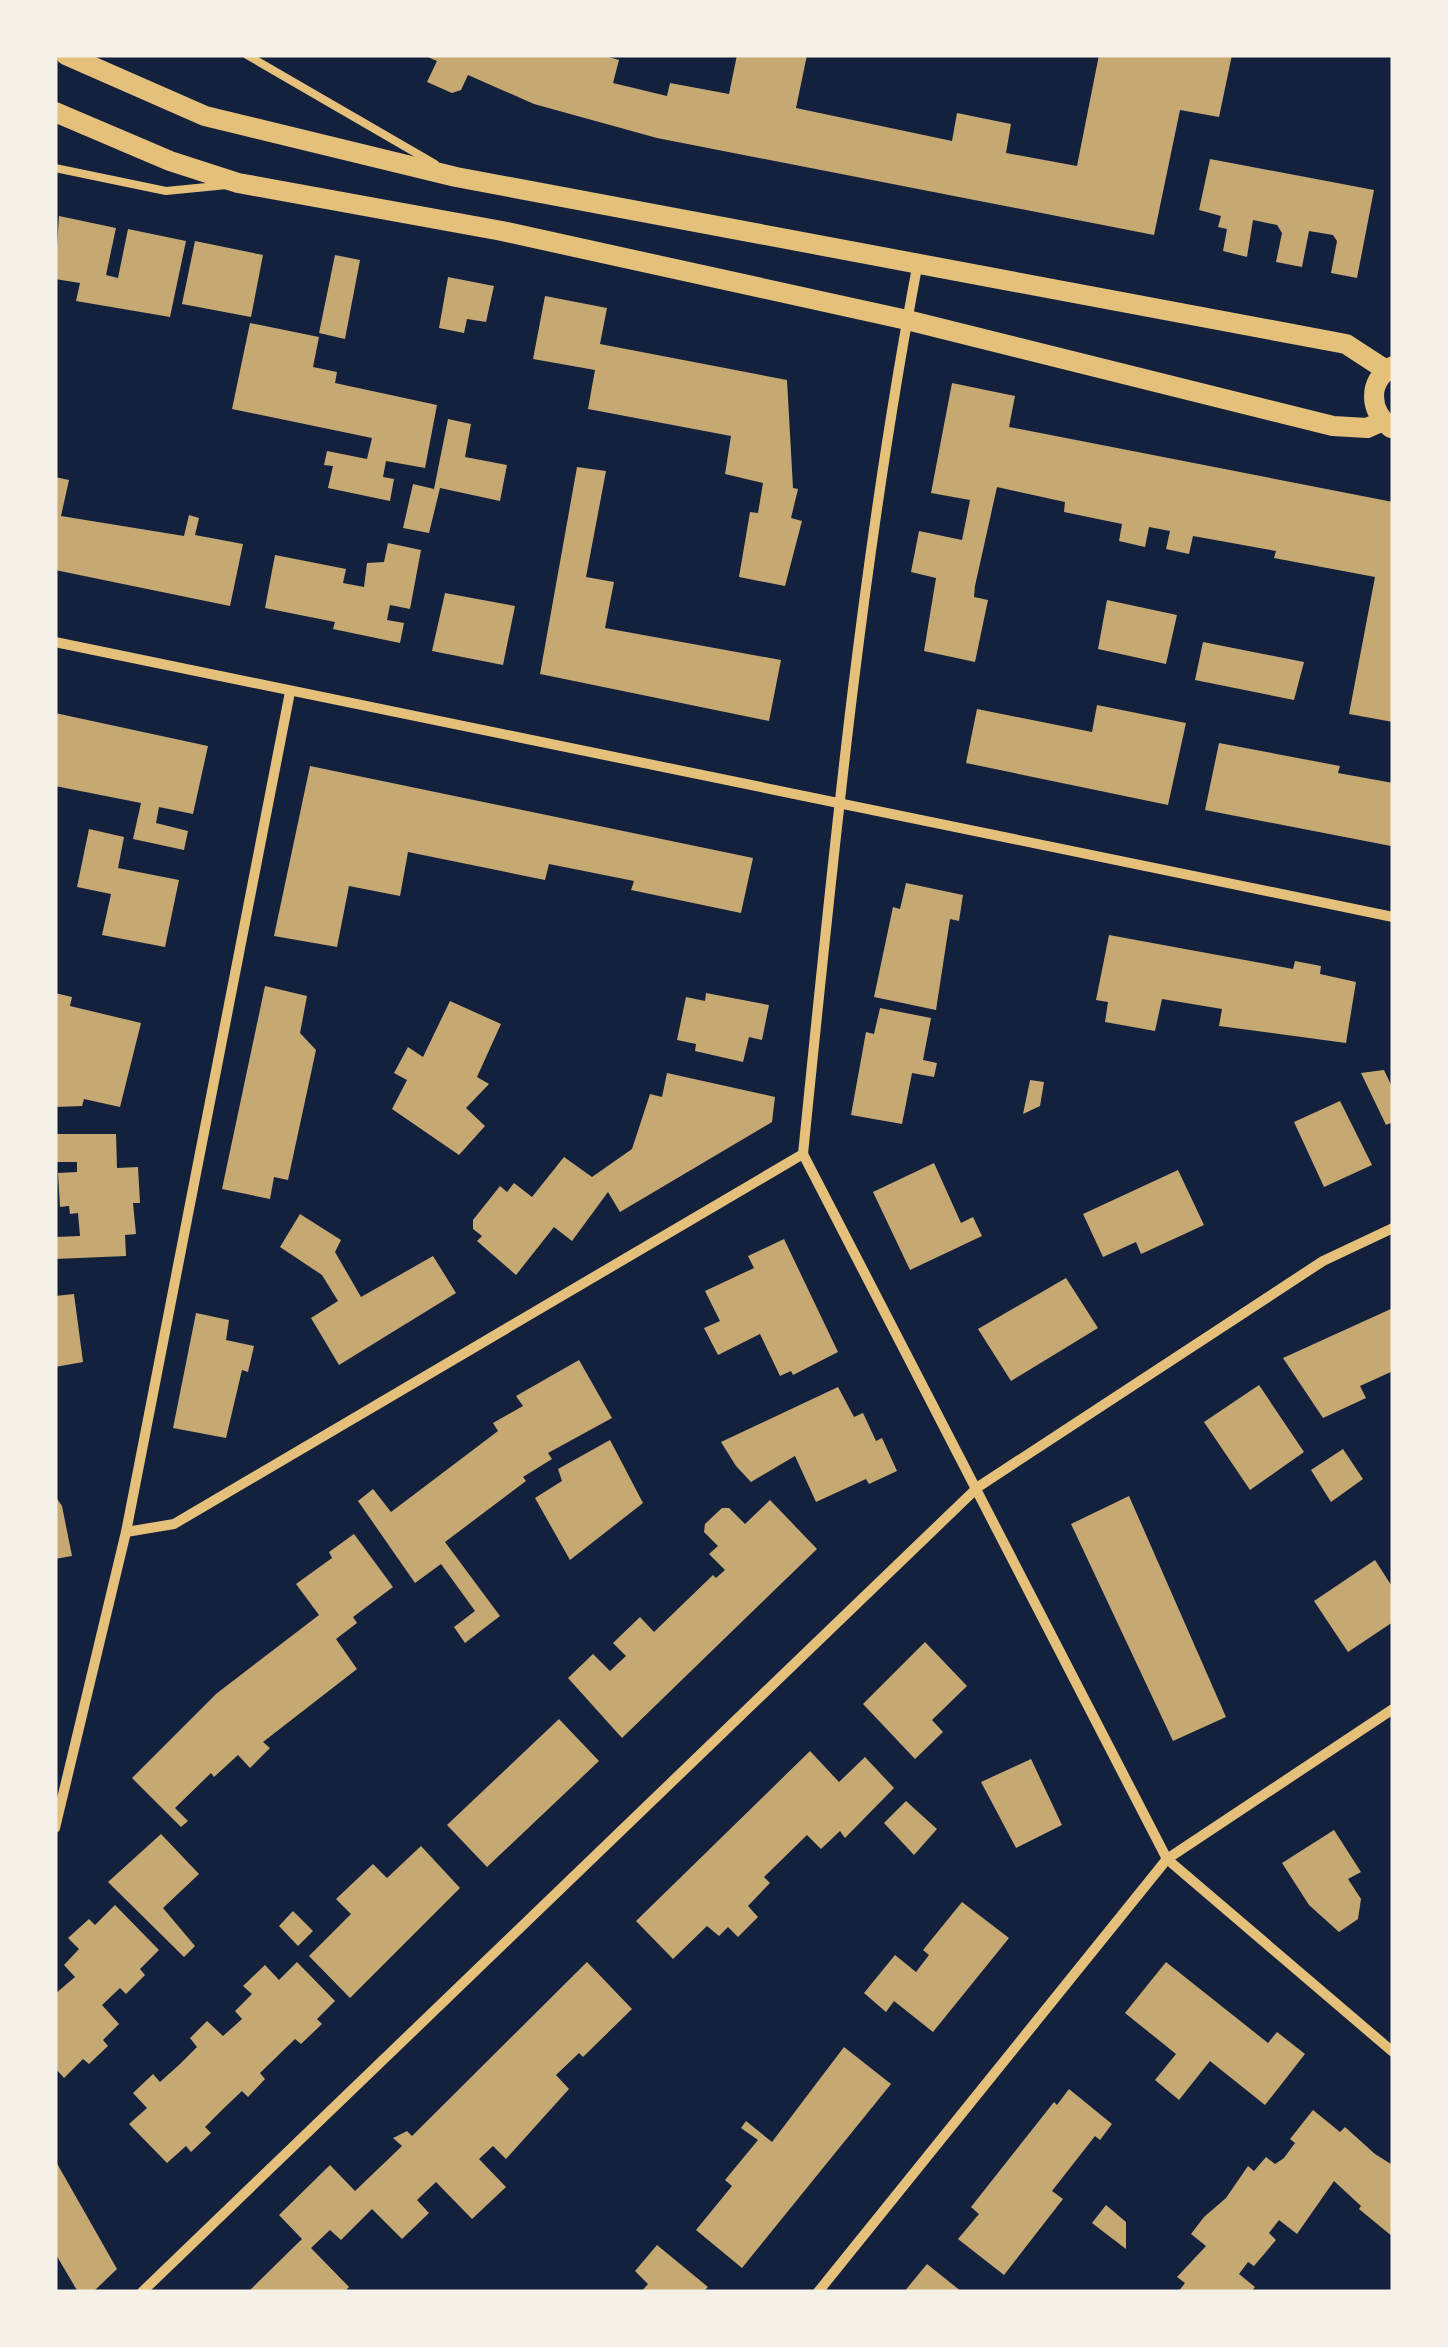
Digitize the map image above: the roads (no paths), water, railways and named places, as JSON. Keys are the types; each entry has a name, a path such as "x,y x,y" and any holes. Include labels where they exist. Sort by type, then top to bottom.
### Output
{"main road":[{"path":"66,55 205,116 456,176 1346,344 1390,368 1374,389 1376,412 1388,425"},
{"path":"55,112 170,161 238,183 502,231 907,320 1333,426 1388,425"}],"street":[{"path":"918,262 838,804 803,1154 1167,1859 1393,2052"},
{"path":"55,642 1393,917"},
{"path":"55,1828 126,1532 290,692"},
{"path":"126,1532 174,1524 803,1154"},
{"path":"142,2292 978,1488 1323,1261 1393,1228"},
{"path":"818,2292 1167,1859 1393,1709"}],"lane":[{"path":"247,55 456,176"},
{"path":"55,168 166,191 202,191 238,183"}]}
